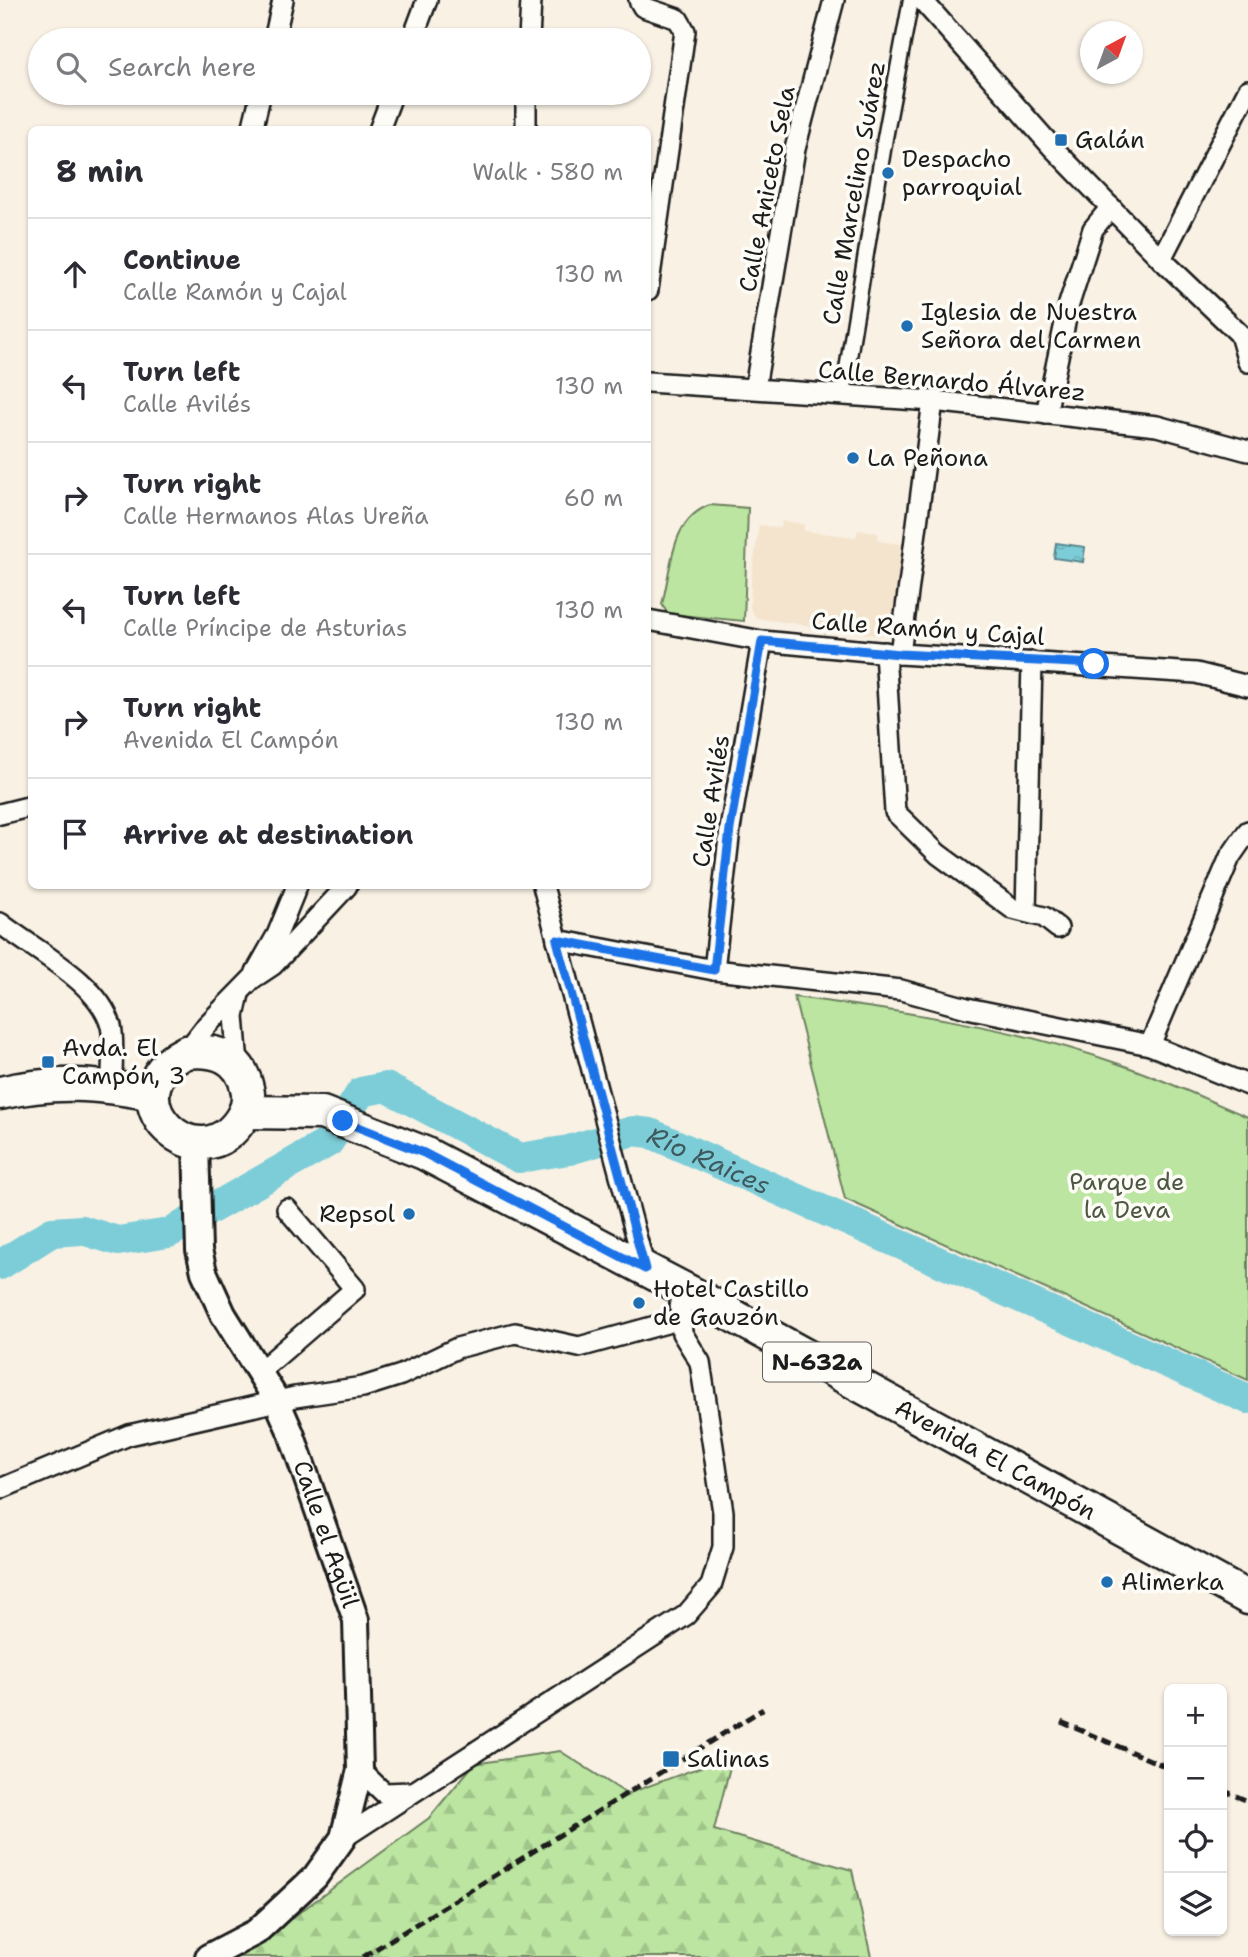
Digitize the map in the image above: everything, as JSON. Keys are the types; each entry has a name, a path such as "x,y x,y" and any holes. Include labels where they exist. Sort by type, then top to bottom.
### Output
{"main road":[{"path":"241,1069 249,1095 245,1112 232,1131 212,1142 197,1157 163,1126 155,1110 153,1094 160,1070 171,1059 186,1052 208,1052 241,1069 322,1114"},
{"path":"0,1093 54,1083 112,1087 153,1094"},
{"name":"Avenida El Campón","path":"245,1112 322,1114 424,1153 645,1269 682,1304 1248,1598"}],"street":[{"path":"277,28 283,0"},
{"path":"416,28 427,0"},
{"path":"530,28 531,0"},
{"path":"639,0 643,7 678,19 685,31 651,269"},
{"name":"Calle Aniceto Sela","path":"755,388 795,149 834,0"},
{"name":"Calle Marcelino Suárez","path":"843,394 885,138 911,0"},
{"path":"922,0 1053,148 1244,340 1248,362"},
{"path":"1161,259 1240,126 1248,90"},
{"path":"253,126 258,105"},
{"path":"381,126 388,105"},
{"path":"526,105 526,126"},
{"path":"1046,414 1073,292 1093,229 1111,207"},
{"name":"Calle Bernardo Álvarez","path":"651,382 933,401 1157,426 1248,451"},
{"path":"933,401 893,653 895,812 938,853 1013,909 1044,917 1058,928"},
{"name":"Calle Ramón y Cajal","path":"651,621 762,641 893,653 1196,673 1248,686"},
{"name":"Calle Avilés","path":"714,970 730,829 762,641"},
{"path":"1026,912 1032,662"},
{"path":"1,815 28,807"},
{"path":"1150,1045 1230,857 1248,831"},
{"path":"241,1069 234,1016 245,987 277,934 296,889"},
{"path":"186,1052 206,1026 245,987 273,965 344,889"},
{"path":"544,889 645,1269"},
{"path":"0,923 70,972 92,995 110,1026 112,1087"},
{"path":"557,940 714,970 901,990 967,1008 1150,1045 1248,1085"},
{"name":"Calle el Agüil","path":"197,1157 199,1250 204,1272 223,1314 277,1401 291,1433 356,1620 360,1770 343,1838"},
{"path":"259,1372 355,1289 287,1209"},
{"path":"0,1489 129,1436 277,1401 363,1387 401,1376 457,1348 515,1333 579,1347 682,1304 682,1333 700,1362 723,1512 723,1546 711,1586 686,1615 343,1838 315,1877 257,1932 208,1957"},
{"path":"360,1770 384,1793 412,1792"}],"shaded area":[{"path":"782,521 804,524 804,531 856,537 858,530 878,533 878,541 901,544 893,624 880,636 756,618 750,608 759,525 781,528"}],"green space":[{"path":"710,505 748,508 744,621 668,614 662,604 680,533 687,521"},
{"name":"Parque de la Deva","path":"794,997 958,1022 1040,1040 1135,1070 1248,1117 1248,1380 845,1199"},
{"path":"560,1751 627,1794 733,1755 714,1830 852,1870 871,1957 226,1957 256,1944 429,1818 474,1764"}],"water":[{"path":"1056,543 1085,547 1083,562 1054,558"}],"waterway":[{"name":"Río Raices","path":"0,1265 52,1232 82,1230 118,1241 169,1233 329,1142 361,1092 386,1087 519,1158 569,1150 633,1131 650,1133 1248,1399"}],"railway":[{"path":"363,1957 763,1709"},
{"path":"1061,1722 1164,1766"},
{"path":"1227,1792 1248,1801"}],"place":[{"name":"Galán","path":"1061,140"},
{"name":"Despacho parroquial","path":"888,173"},
{"name":"Iglesia de Nuestra Señora del Carmen","path":"907,326"},
{"name":"La Peñona","path":"853,458"},
{"name":"Avda. El Campón, 3","path":"48,1062"},
{"name":"Repsol","path":"409,1214"},
{"name":"Hotel Castillo de Gauzón","path":"639,1303"},
{"name":"Alimerka","path":"1107,1582"},
{"name":"Salinas","path":"671,1759"}],"route":[{"path":"343,1121 424,1153 518,1205 645,1269 557,940 714,970 730,829 762,641 900,654 1094,664"}]}
